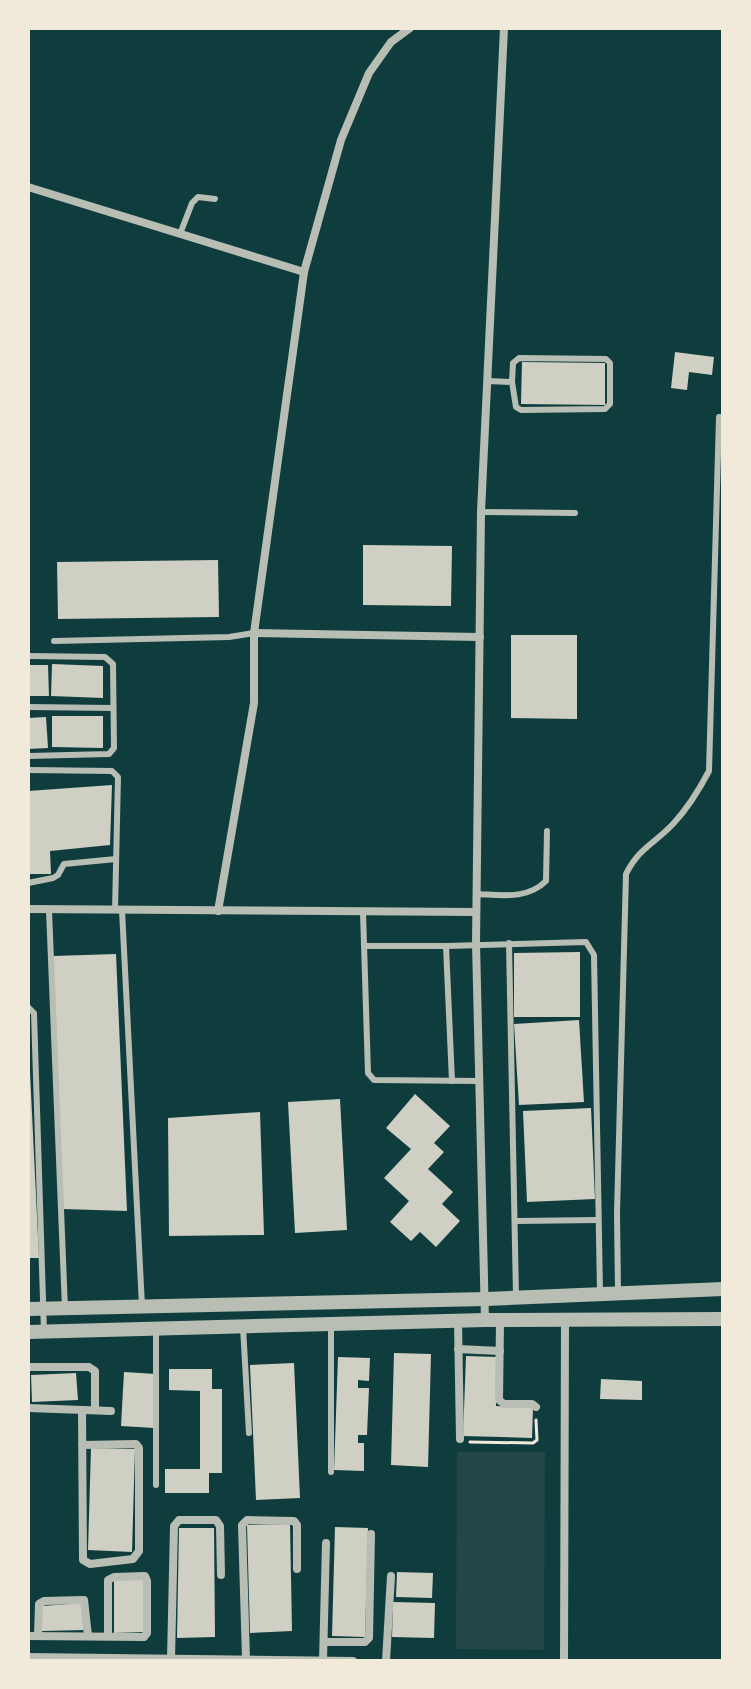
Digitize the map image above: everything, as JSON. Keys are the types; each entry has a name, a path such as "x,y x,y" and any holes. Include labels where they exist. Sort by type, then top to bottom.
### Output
{"street":[{"path":"218,911 254,703 254,633 304,272 341,140 369,73 391,42 410,28"},
{"path":"504,28 481,512 476,894 479,1081 486,1299 500,1351 499,1400 504,1404 532,1404 536,1407"},
{"path":"28,187 304,272"},
{"path":"254,633 480,637"},
{"path":"28,909 476,912"},
{"path":"36,1309 600,1296 723,1289"},
{"path":"28,1332 458,1321 723,1319"},
{"path":"458,1321 460,1439"},
{"path":"564,1661 565,1321"},
{"path":"458,1349 500,1351"},
{"path":"28,1367 89,1367 95,1371 95,1410"},
{"path":"28,1408 111,1411"},
{"path":"82,1410 82,1445 83,1560 90,1564 133,1559 139,1551 139,1448 136,1444 82,1445"},
{"path":"171,1659 174,1526 179,1520 216,1520 220,1526 221,1575"},
{"path":"246,1659 242,1525 247,1520 294,1521 297,1525 297,1569"},
{"path":"324,1642 365,1642 369,1638 371,1534"},
{"path":"323,1661 326,1543"},
{"path":"88,1636 84,1600 44,1601 39,1604 33,1636 144,1637 147,1633 145,1576 108,1580 108,1636"},
{"path":"386,1661 391,1576"},
{"path":"32,1658 353,1661"}],"lane":[{"path":"180,234 192,203 198,197 215,199"},
{"path":"519,358 606,359 610,363 610,404 605,409 521,410 516,407 512,382 513,363 519,358"},
{"path":"488,381 512,382"},
{"path":"618,1295 617,1213 626,874 636,855 672,825 687,807 709,771 719,417 723,417"},
{"path":"481,512 575,513"},
{"path":"54,641 229,637 254,633"},
{"path":"28,656 105,657 113,664 114,748 109,754 28,756"},
{"path":"28,707 113,708"},
{"path":"28,770 112,771 118,777 118,910 142,1306"},
{"path":"476,894 521,895 536,890 546,881 547,831"},
{"path":"28,883 53,878 64,864 116,859"},
{"path":"49,910 65,1309"},
{"path":"363,912 368,1073 374,1080 479,1081"},
{"path":"364,946 586,942 594,955 600,1296"},
{"path":"509,943 516,1298"},
{"path":"446,946 452,1081"},
{"path":"28,1007 34,1013 36,1309 44,1332"},
{"path":"516,1221 598,1220"},
{"path":"331,1324 331,1472"},
{"path":"243,1327 249,1433"},
{"path":"156,1329 156,1485"}],"path":[{"path":"460,1439 533,1443 537,1440 536,1407"}],"shaded area":[{"path":"457,1452 545,1452 544,1650 456,1649"}],"building":[{"path":"675,352 714,357 712,375 689,372 687,390 671,388"},
{"path":"522,362 605,363 605,405 521,404"},
{"path":"363,545 452,546 451,606 363,605"},
{"path":"218,560 219,617 58,619 57,562"},
{"path":"511,635 577,635 577,719 511,718"},
{"path":"52,664 103,666 103,698 51,696"},
{"path":"28,665 48,665 49,696 28,696"},
{"path":"52,716 103,716 103,748 52,747"},
{"path":"46,717 48,748 28,749 28,718"},
{"path":"112,785 110,845 50,851 51,874 28,874 28,791"},
{"path":"580,952 580,1017 514,1017 514,953"},
{"path":"116,954 127,1211 63,1209 53,956"},
{"path":"579,1020 584,1102 519,1105 514,1024"},
{"path":"30,1072 39,1258 28,1258"},
{"path":"415,1094 450,1126 434,1143 444,1152 428,1169 453,1192 442,1204 460,1221 436,1247 420,1232 411,1241 390,1222 409,1201 384,1178 411,1149 386,1128"},
{"path":"340,1099 347,1230 295,1233 288,1102"},
{"path":"591,1108 595,1199 527,1202 523,1111"},
{"path":"260,1112 264,1235 169,1236 168,1118"},
{"path":"394,1353 431,1354 428,1467 391,1465"},
{"path":"466,1356 497,1357 496,1406 533,1408 532,1438 463,1436"},
{"path":"338,1357 370,1358 369,1381 358,1380 358,1388 369,1388 367,1435 358,1435 358,1443 364,1443 364,1471 334,1470"},
{"path":"294,1363 300,1498 256,1500 250,1365"},
{"path":"169,1369 212,1369 212,1389 222,1389 222,1473 209,1473 209,1493 165,1493 165,1469 200,1469 200,1391 169,1390"},
{"path":"124,1372 156,1374 154,1428 121,1426"},
{"path":"76,1373 78,1400 32,1402 31,1375"},
{"path":"601,1379 642,1381 642,1400 600,1399"},
{"path":"91,1448 135,1449 132,1552 88,1550"},
{"path":"290,1524 292,1631 250,1633 247,1525"},
{"path":"335,1527 368,1528 365,1637 332,1636"},
{"path":"179,1528 214,1528 215,1637 177,1638"},
{"path":"397,1572 433,1573 432,1598 396,1597"},
{"path":"114,1580 143,1580 144,1632 114,1633"},
{"path":"393,1602 435,1603 434,1638 392,1637"},
{"path":"83,1603 84,1630 42,1631 42,1606"}]}
